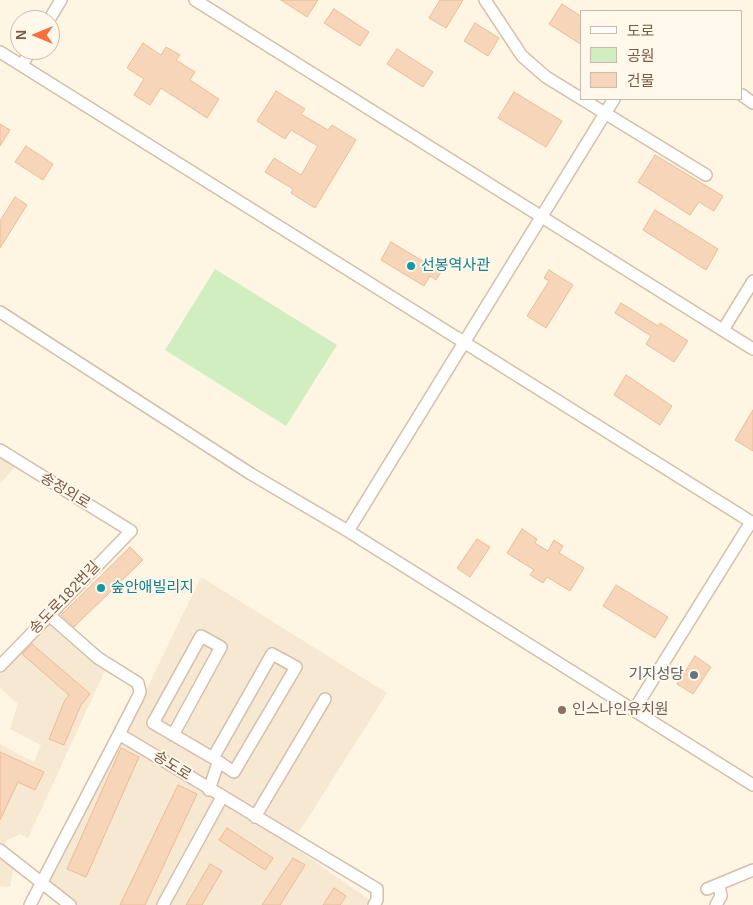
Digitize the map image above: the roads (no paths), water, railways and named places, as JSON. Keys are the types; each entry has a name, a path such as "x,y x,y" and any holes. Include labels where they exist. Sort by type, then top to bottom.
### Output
{"street":[{"path":"195,0 753,349"},
{"path":"485,0 522,56 546,77 580,98"},
{"path":"0,52 752,522 634,710"},
{"path":"22,65 25,60"},
{"path":"583,100 706,175"},
{"path":"348,531 613,100"},
{"path":"723,330 753,281"},
{"path":"0,312 251,474 348,531 753,785"},
{"name":"송정외로","path":"0,450 131,530"},
{"name":"송도로182번길","path":"0,666 131,530"},
{"path":"30,905 140,692 138,683 98,658 49,615"},
{"path":"173,735 221,646 201,636 153,724 217,760 234,772 296,667 272,654 217,760 217,766 209,790"},
{"path":"256,817 324,700"},
{"name":"송도로","path":"119,734 376,889 377,900 374,905"},
{"path":"162,905 222,797"},
{"path":"0,850 70,905"},
{"path":"707,889 753,870"},
{"path":"716,905 721,896 719,885"}],"place":[{"name":"선봉역사관","path":"411,266"},
{"name":"숲안애빌리지","path":"101,588"},
{"name":"기지성당","path":"694,675"},
{"name":"인스나인유치원","path":"562,710"}]}
